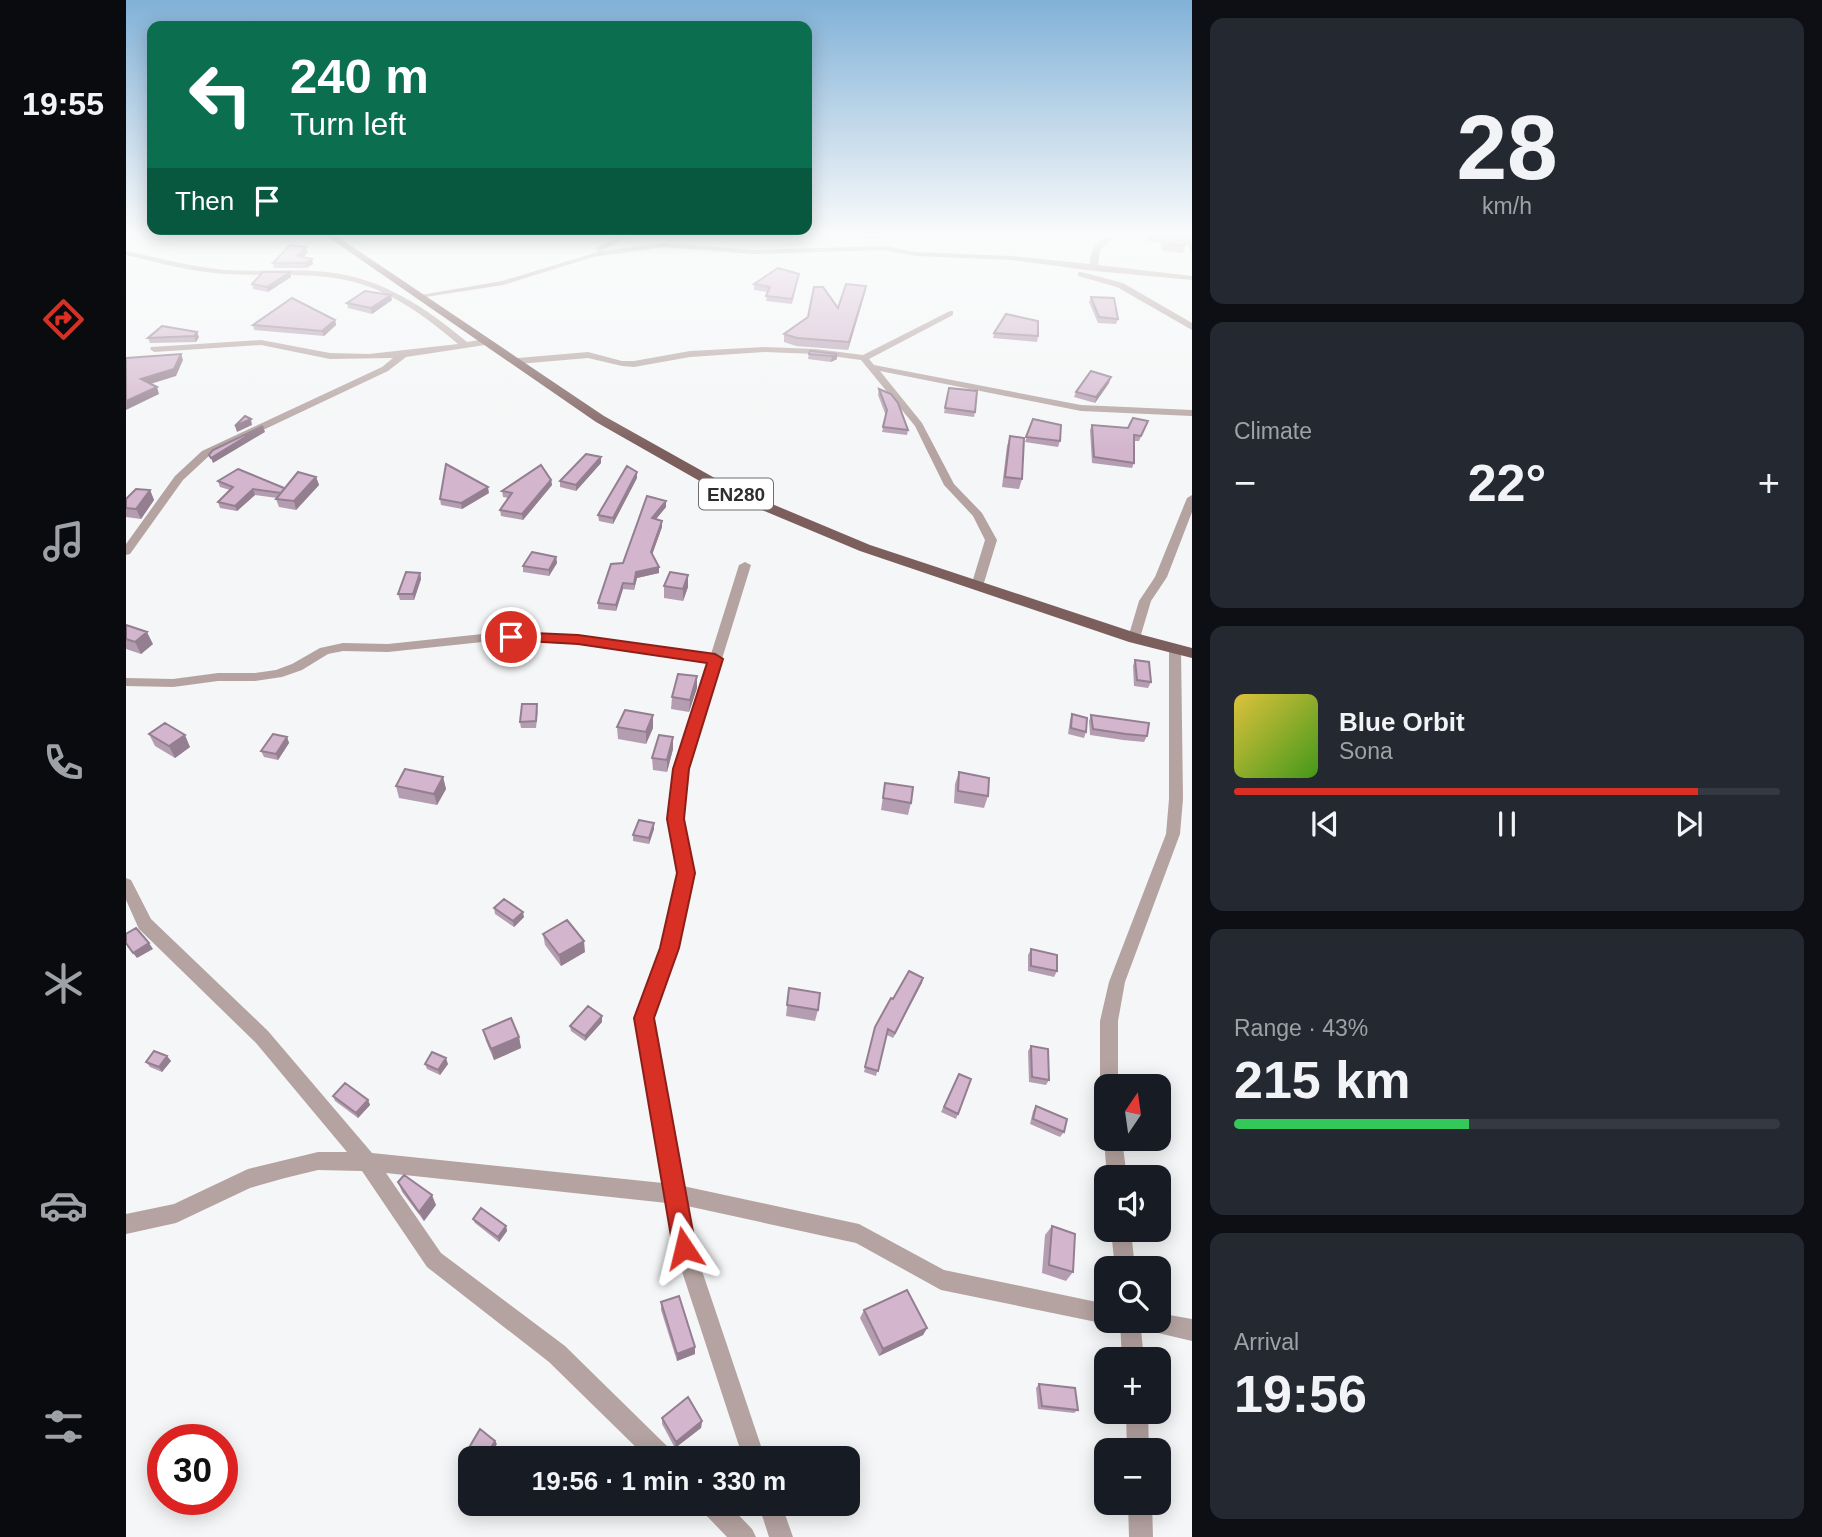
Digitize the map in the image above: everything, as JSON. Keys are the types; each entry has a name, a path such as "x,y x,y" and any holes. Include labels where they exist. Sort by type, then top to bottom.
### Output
{"main road":[{"name":"EN280","path":"434,307 600,419 724,489 866,548 1134,638 1192,653"}],"street":[{"path":"416,307 465,345"},
{"path":"1157,307 1192,327"},
{"path":"864,358 950,313"},
{"path":"154,349 252,342 283,345 330,356 404,354 485,342"},
{"path":"518,361 588,355 603,357 618,364 633,364 665,357 775,350 840,353 864,358 919,425 949,485 978,516 991,540 978,586"},
{"path":"126,552 179,478 206,453 385,369 404,354"},
{"path":"873,367 1081,408 1192,412"},
{"path":"1134,638 1145,601 1161,577 1192,498"},
{"path":"745,565 681,769 675,819 686,873 670,948 644,1018 684,1248 750,1446"},
{"path":"126,682 173,683 218,677 255,677 298,667 324,650 388,648 492,637 578,640 715,659"},
{"path":"1109,1074 1109,1021 1116,982 1173,834 1176,799 1175,649"},
{"path":"126,884 145,924 261,1037 367,1162 434,1260 557,1354 651,1446"},
{"path":"126,1224 176,1213 248,1179 285,1169 318,1161 367,1162 675,1194 859,1234 941,1280 1094,1312"},
{"path":"1171,1326 1192,1330"},
{"path":"1140,1515 1141,1537"},
{"path":"723,1516 744,1537"},
{"path":"774,1516 781,1537"}],"building":[{"path":"279,307 309,307 335,320 322,331 253,325"},
{"path":"810,307 860,307 849,342 797,338 784,334 808,317"},
{"path":"1095,307 1116,307 1118,319 1099,317"},
{"path":"1006,314 1038,321 1038,336 994,333"},
{"path":"162,326 197,332 194,336 148,338"},
{"path":"810,351 837,354 809,354"},
{"path":"181,354 174,369 141,379 157,387 126,401 126,358"},
{"path":"1091,371 1111,377 1096,397 1076,392"},
{"path":"949,388 977,391 975,412 945,408"},
{"path":"879,389 891,394 898,403 908,430 883,427 887,410"},
{"path":"245,416 251,419 235,426"},
{"path":"1133,418 1148,421 1141,436 1134,435 1134,463 1094,457 1092,425 1128,428"},
{"path":"1033,419 1061,425 1060,441 1026,437"},
{"path":"263,426 211,458 209,455 213,450"},
{"path":"1010,436 1024,438 1022,479 1005,477"},
{"path":"586,454 601,457 576,485 560,481"},
{"path":"446,464 488,487 461,503 440,499"},
{"path":"541,465 551,480 522,514 500,510 512,493 502,491"},
{"path":"627,466 637,472 613,518 598,515"},
{"path":"238,469 284,489 281,493 253,489 235,506 218,502 233,487 218,481"},
{"path":"298,472 316,477 294,501 276,499"},
{"path":"136,489 150,490 136,509 126,508 126,499"},
{"path":"647,496 666,501 652,518 662,521 651,552 659,567 636,572 634,584 623,583 616,605 598,603 611,564 623,563"},
{"path":"532,552 556,557 549,570 523,566"},
{"path":"406,572 420,573 413,594 398,594"},
{"path":"670,572 688,575 683,589 664,586"},
{"path":"126,625 147,632 135,642 126,639"},
{"path":"1135,660 1149,662 1151,682 1137,680"},
{"path":"678,674 697,676 690,700 672,697"},
{"path":"522,704 537,704 536,721 520,722"},
{"path":"625,710 653,715 646,732 617,727"},
{"path":"1072,714 1087,718 1086,732 1071,728"},
{"path":"1091,715 1149,723 1147,736 1093,729"},
{"path":"165,723 185,735 169,746 149,734"},
{"path":"273,734 287,737 276,754 261,751"},
{"path":"659,735 673,737 667,760 652,758"},
{"path":"405,769 443,777 434,794 396,786"},
{"path":"959,772 989,778 988,796 958,791"},
{"path":"885,783 913,787 911,803 883,798"},
{"path":"639,820 654,823 649,838 633,835"},
{"path":"504,899 523,912 513,921 494,908"},
{"path":"567,920 584,941 559,955 543,934"},
{"path":"136,928 149,943 133,953 126,943 126,934"},
{"path":"1031,949 1057,955 1057,971 1031,966"},
{"path":"909,971 923,978 895,1033 888,1029 878,1071 865,1067 875,1027"},
{"path":"789,988 820,993 818,1010 787,1005"},
{"path":"588,1006 602,1016 585,1036 570,1026"},
{"path":"511,1018 519,1037 491,1049 483,1030"},
{"path":"1031,1046 1048,1049 1049,1080 1032,1077"},
{"path":"154,1051 167,1056 159,1067 146,1062"},
{"path":"432,1052 446,1058 438,1070 425,1064"},
{"path":"959,1074 971,1079 958,1114 944,1107"},
{"path":"345,1083 368,1100 356,1113 333,1096"},
{"path":"1036,1106 1067,1119 1064,1132 1033,1119"},
{"path":"404,1175 432,1195 419,1212 398,1182"},
{"path":"481,1208 506,1226 498,1237 473,1219"},
{"path":"1052,1226 1075,1234 1073,1272 1049,1265"},
{"path":"907,1290 927,1328 883,1349 864,1310"},
{"path":"679,1296 695,1347 677,1354 661,1302"},
{"path":"1039,1384 1075,1388 1078,1410 1042,1406"},
{"path":"688,1397 702,1421 676,1442 662,1418"},
{"path":"480,1429 495,1441 492,1446 470,1446"}],"route":[{"path":"511,637 578,640 715,659 681,769 675,819 686,873 670,948 644,1018 684,1248"}]}
